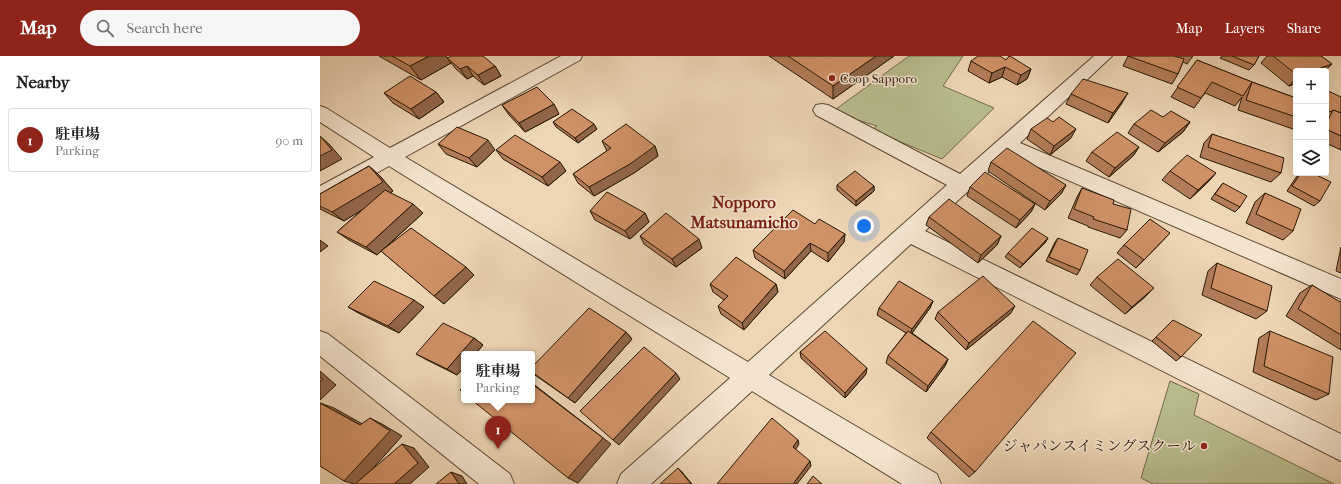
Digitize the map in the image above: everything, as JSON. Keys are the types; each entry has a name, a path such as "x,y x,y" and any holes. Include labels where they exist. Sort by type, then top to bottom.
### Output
{"street":[{"path":"320,195 574,56"},
{"path":"631,484 1104,56"},
{"path":"822,110 962,184"},
{"path":"320,113 389,157 927,484"},
{"path":"1005,145 1341,289"},
{"path":"908,233 1341,448"},
{"path":"320,342 500,484"}],"green space":[{"path":"909,56 963,56 943,86 994,108 942,159 872,130 877,126 832,112"},
{"name":"ジャパンスイミングスクール","path":"1170,381 1199,394 1194,415 1334,484 1153,484 1141,478"}],"building":[{"path":"392,56 429,56 410,66"},
{"path":"452,56 483,56 495,66 478,75 467,66 460,69 447,58"},
{"path":"788,56 876,56 833,86"},
{"path":"978,56 1000,56 1006,60 1010,56 1031,69 1021,75 1005,67 992,73 971,61"},
{"path":"1128,56 1174,56 1184,59 1178,74"},
{"path":"1232,56 1259,56 1254,65"},
{"path":"1273,56 1321,56 1332,64 1321,68 1293,68 1293,72"},
{"path":"1197,60 1252,82 1243,96 1212,82 1201,98 1177,87"},
{"path":"410,76 436,92 411,109 384,93"},
{"path":"1083,79 1128,93 1113,113 1071,94"},
{"path":"1252,82 1293,97 1293,116 1246,100"},
{"path":"537,87 554,104 519,123 502,105"},
{"path":"1329,91 1341,97 1341,113 1333,110 1331,112 1329,111"},
{"path":"572,109 594,124 575,138 553,122"},
{"path":"1151,110 1163,117 1171,111 1190,122 1165,143 1134,124"},
{"path":"1333,110 1341,113 1341,136 1329,130 1329,118"},
{"path":"1059,117 1076,129 1054,146 1031,129 1047,118 1053,122"},
{"path":"626,124 655,146 630,164 589,187 573,174 611,148 602,141"},
{"path":"457,127 488,140 469,158 438,144"},
{"path":"1117,132 1139,147 1115,168 1092,152"},
{"path":"1212,134 1284,158 1281,173 1208,147"},
{"path":"515,135 560,162 542,177 496,150"},
{"path":"320,136 332,150 320,156"},
{"path":"1007,148 1066,185 1050,201 991,162"},
{"path":"1187,155 1216,173 1198,190 1170,171"},
{"path":"369,166 383,182 332,212 320,206 320,194"},
{"path":"855,171 874,186 856,201 837,185"},
{"path":"985,172 1035,204 1020,220 970,187"},
{"path":"1299,176 1318,176 1331,182 1320,201 1292,186"},
{"path":"1223,183 1247,196 1240,207 1215,194"},
{"path":"1082,188 1114,200 1113,204 1131,209 1127,230 1093,219 1094,217 1074,209"},
{"path":"385,190 413,204 366,247 337,232"},
{"path":"607,192 645,213 625,231 590,211"},
{"path":"1265,193 1301,209 1293,231 1256,214"},
{"path":"949,199 1001,236 981,255 929,217"},
{"path":"793,210 815,224 819,219 845,234 828,253 810,243 784,271 753,250"},
{"path":"666,213 699,239 672,259 640,236"},
{"path":"1150,219 1170,233 1144,260 1124,245"},
{"path":"411,228 466,267 434,296 381,251"},
{"path":"1032,228 1048,238 1023,264 1008,253"},
{"path":"1058,238 1088,250 1080,270 1049,257"},
{"path":"736,257 776,284 742,323 718,306 728,296 710,284"},
{"path":"1118,259 1154,288 1132,307 1097,277"},
{"path":"1217,263 1272,286 1267,311 1211,288"},
{"path":"983,276 1015,306 969,343 938,312"},
{"path":"374,281 414,300 388,326 348,307"},
{"path":"899,281 933,301 912,329 879,308"},
{"path":"1312,285 1340,302 1341,301 1341,335 1298,309"},
{"path":"589,308 626,332 568,398 535,374 535,364"},
{"path":"1173,320 1202,335 1181,357 1156,337"},
{"path":"1033,321 1076,353 975,472 931,432"},
{"path":"443,323 474,338 461,351 447,369 416,354"},
{"path":"825,331 867,368 845,393 800,352"},
{"path":"908,331 948,359 928,386 888,356"},
{"path":"1270,331 1333,357 1329,394 1264,366"},
{"path":"644,347 676,373 613,440 580,411"},
{"path":"535,386 603,438 568,478 476,403 535,403"},
{"path":"320,403 360,425 370,418 390,431 344,481 320,466"},
{"path":"772,418 798,440 793,447 810,461 793,484 717,484"},
{"path":"402,444 418,463 394,484 355,484"},
{"path":"678,468 691,484 660,484"},
{"path":"451,472 459,484 436,484"},
{"path":"813,476 822,484 807,484"}],"place":[{"name":"Coop Sapporo","path":"832,78"},
{"name":"ジャパンスイミングスクール","path":"1204,446"},
{"name":"駐車場","path":"498,449"}],"district":[{"name":"Nopporo Matsunamicho","path":"744,212"}]}
